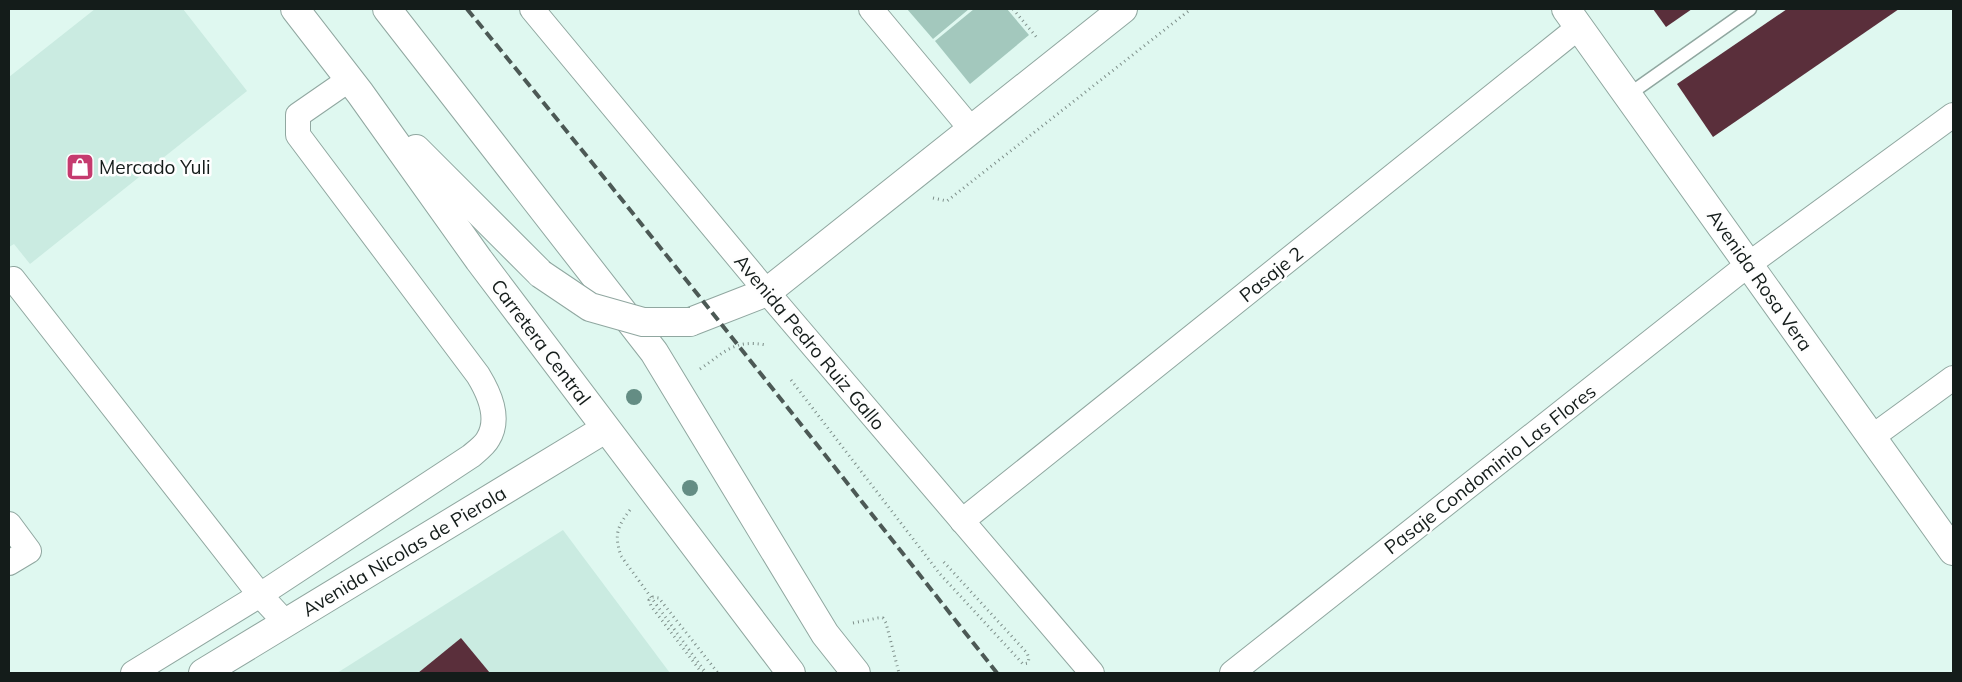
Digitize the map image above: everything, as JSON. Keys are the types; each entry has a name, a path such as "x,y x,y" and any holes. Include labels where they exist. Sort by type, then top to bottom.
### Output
{"main road":[{"name":"Carretera Central","path":"295,9 355,86 479,260 790,673"},
{"path":"387,9 654,352 825,634 856,673"},
{"path":"355,86 541,274 590,308 644,322 690,322 767,292 1123,9"},
{"name":"Avenida Rosa Vera","path":"1573,18 1953,551"},
{"name":"Avenida Nicolas de Pierola","path":"203,673 605,429"}],"street":[{"name":"Avenida Pedro Ruiz Gallo","path":"532,9 767,292 1092,673"},
{"path":"871,9 971,129"},
{"name":"Pasaje 2","path":"962,521 1573,18"},
{"path":"133,673 260,595 471,456 488,439 493,424 492,405 487,390 478,375 298,135 298,115 355,86"},
{"name":"Pasaje Condominio Las Flores","path":"1232,673 1749,264 1953,115"},
{"path":"9,282 13,279 260,595 285,622"},
{"path":"1872,438 1953,378"},
{"path":"9,524 29,551 9,563"}],"lane":[{"path":"1628,95 1750,9"}],"path":[{"path":"1013,9 1057,61"},
{"path":"896,190 947,201 1030,133 1191,9"},
{"path":"698,370 738,344 751,342 766,345"},
{"path":"791,380 940,574 1023,664 1028,663 1027,653 942,560"},
{"path":"630,510 617,533 617,543 621,556 706,673"},
{"path":"702,673 651,606 649,600 653,597 659,598 718,673"},
{"path":"848,624 883,618 899,673"}],"shaded area":[{"name":"Mercado Yuli","path":"95,9 183,9 247,91 30,264 14,244 9,247 9,77"},
{"path":"907,9 969,9 933,39"},
{"path":"974,9 1007,9 1029,35 970,84 935,41"},
{"path":"563,530 670,673 337,673"}],"building":[{"path":"1653,9 1692,9 1666,27"},
{"path":"1787,9 1899,9 1713,137 1677,84"},
{"path":"461,638 490,673 418,673"}],"railway":[{"path":"467,9 668,257 997,673"}],"place":[{"name":"Mercado Yuli","path":"80,167"}]}
